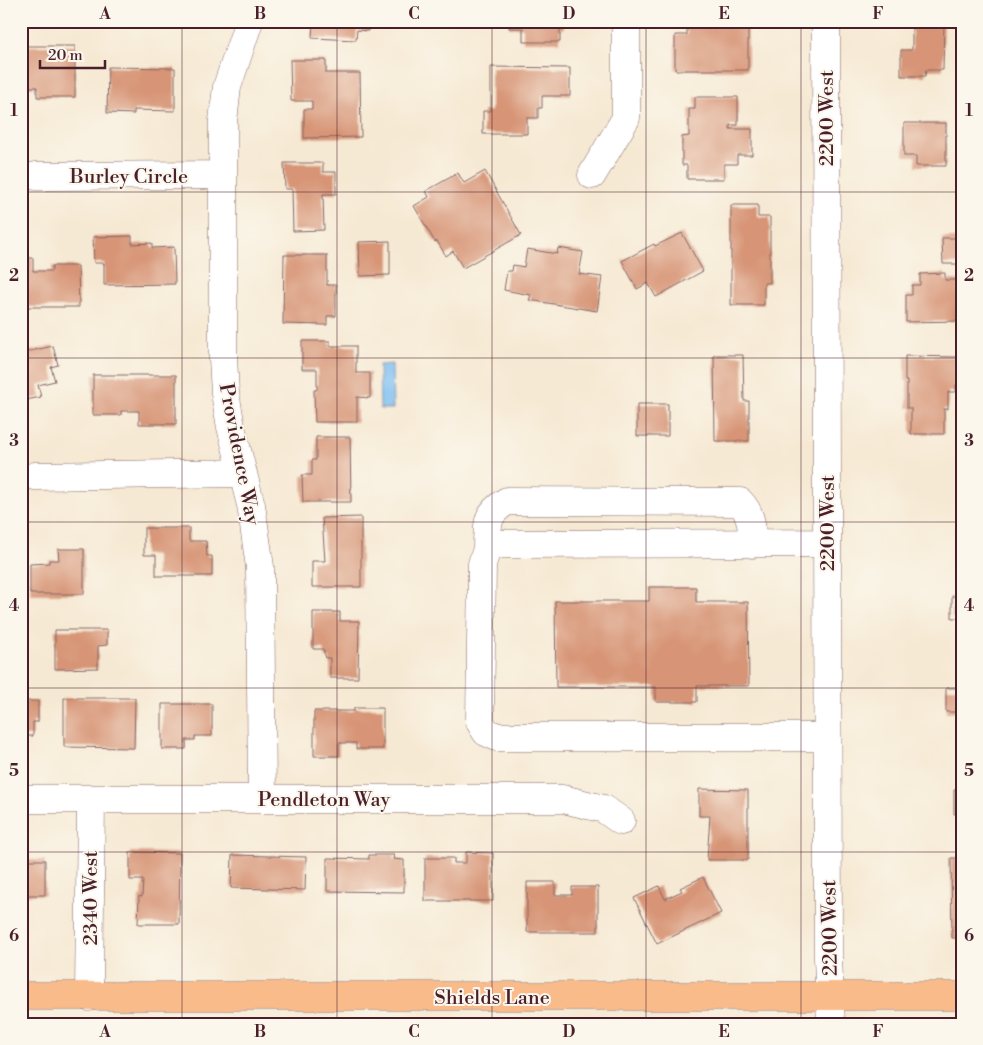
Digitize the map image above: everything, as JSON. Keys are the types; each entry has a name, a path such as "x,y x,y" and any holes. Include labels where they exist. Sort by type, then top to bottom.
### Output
{"main road":[{"name":"Shields Lane","path":"21,996 831,1011 962,996"}],"street":[{"name":"Providence Way","path":"248,21 227,87 224,122 225,393 251,505 260,567 262,799"},
{"path":"592,175 626,118 626,21"},
{"name":"2200 West","path":"826,21 827,544 831,1011"},
{"name":"Burley Circle","path":"36,176 223,175"},
{"path":"35,476 243,473"},
{"path":"752,544 752,521 748,510 740,502 507,501 497,507 488,518 487,549 482,564 480,722 486,732 497,737 828,737"},
{"path":"487,549 500,544 827,544"},
{"name":"Pendleton Way","path":"21,799 563,799 604,809 621,821"},
{"name":"2340 West","path":"89,997 90,799"}],"water":[{"path":"392,364 393,409 380,409 379,365"}],"building":[{"path":"313,21 369,21 368,31 357,30 356,40 312,38"},
{"path":"509,21 564,21 564,29 560,29 560,42 523,42 523,28 509,28"},
{"path":"687,21 748,23 748,70 675,70 675,35 687,35"},
{"path":"912,21 944,21 943,70 926,70 925,76 901,76 901,50 912,50"},
{"path":"21,46 75,46 75,97 37,97 37,87 21,87"},
{"path":"290,60 326,60 326,73 360,73 361,137 304,138 304,109 312,109 312,101 291,101"},
{"path":"108,67 175,68 175,111 134,110 134,114 107,113"},
{"path":"491,67 570,68 570,96 542,96 542,108 538,108 538,118 527,118 527,134 483,134 483,111 491,111"},
{"path":"695,97 738,97 738,125 730,125 730,129 752,129 752,155 737,155 737,164 724,164 724,179 687,179 687,165 682,165 682,137 689,136 689,109 695,109"},
{"path":"904,123 946,123 946,166 916,166 916,156 904,156"},
{"path":"284,163 323,163 323,172 336,172 336,194 323,194 324,230 293,231 292,189 285,189"},
{"path":"485,171 521,235 463,268 453,251 446,256 437,241 435,242 414,206 429,197 426,191 458,173 464,183"},
{"path":"731,205 758,205 758,217 770,217 770,283 764,283 764,305 731,305"},
{"path":"682,233 703,271 656,297 648,283 637,289 622,261 654,244 655,246"},
{"path":"132,236 132,244 152,243 152,248 174,247 175,284 104,285 104,263 94,263 93,237"},
{"path":"942,238 962,238 962,264 943,264"},
{"path":"390,241 390,275 360,276 359,242"},
{"path":"558,248 583,252 579,274 602,277 597,311 529,300 531,295 504,290 507,271 512,271 513,265 524,267 527,249 557,254"},
{"path":"284,255 327,255 327,285 336,285 336,316 327,316 327,325 283,324"},
{"path":"21,258 33,258 33,271 52,271 52,266 78,266 79,307 21,307"},
{"path":"945,273 945,280 962,280 962,321 906,322 906,295 912,295 912,285 920,285 920,274"},
{"path":"302,341 330,341 330,346 356,346 356,373 370,373 370,398 357,397 357,422 315,422 314,390 317,390 317,369 302,369"},
{"path":"53,346 58,365 51,367 55,381 38,385 41,397 21,401 21,353"},
{"path":"714,355 743,355 744,401 749,401 749,441 715,441"},
{"path":"905,356 962,357 962,385 956,385 956,392 948,392 948,409 944,409 944,434 911,434 911,408 907,408"},
{"path":"93,375 176,375 176,424 139,424 139,411 121,411 121,415 93,415"},
{"path":"637,404 668,404 668,436 637,436"},
{"path":"316,437 350,437 351,502 303,502 302,475 312,475 312,460 316,460"},
{"path":"361,517 361,587 312,587 312,561 325,561 322,518"},
{"path":"144,528 189,528 189,541 206,541 207,556 212,556 212,576 156,576 156,555 144,555"},
{"path":"58,549 84,549 84,594 30,594 30,564 49,563 49,560 59,560"},
{"path":"649,587 696,587 696,602 748,602 749,686 697,686 697,702 656,702 656,687 556,687 555,601 649,601"},
{"path":"952,596 962,596 962,618 952,618"},
{"path":"313,612 340,612 340,621 359,621 358,678 330,678 330,658 326,658 323,649 313,649"},
{"path":"55,630 107,630 107,645 98,646 98,668 55,669"},
{"path":"946,688 962,688 962,712 946,712"},
{"path":"64,698 135,698 134,748 64,747"},
{"path":"21,701 38,701 38,722 33,722 33,736 21,736"},
{"path":"162,704 212,704 212,736 195,736 195,740 186,740 186,749 162,749"},
{"path":"354,708 383,708 383,749 356,749 356,743 339,743 339,756 314,756 314,711 354,711"},
{"path":"960,776 962,776 962,814 954,814 954,790 960,790"},
{"path":"699,789 748,790 748,860 707,860 710,816 699,816"},
{"path":"130,852 180,853 179,924 138,924 139,896 142,897 143,880 130,880"},
{"path":"466,852 493,853 493,901 425,901 425,858 454,858 454,863 466,863"},
{"path":"232,855 306,857 305,890 231,888"},
{"path":"369,855 394,855 393,859 404,860 404,892 327,891 327,858 369,859"},
{"path":"21,856 23,856 23,860 45,860 45,895 21,895"},
{"path":"951,858 962,858 962,938 952,938"},
{"path":"703,877 721,913 657,944 634,898 659,886 665,899 682,891 680,888"},
{"path":"527,882 555,882 555,895 572,895 572,887 598,887 598,932 527,932"}]}
